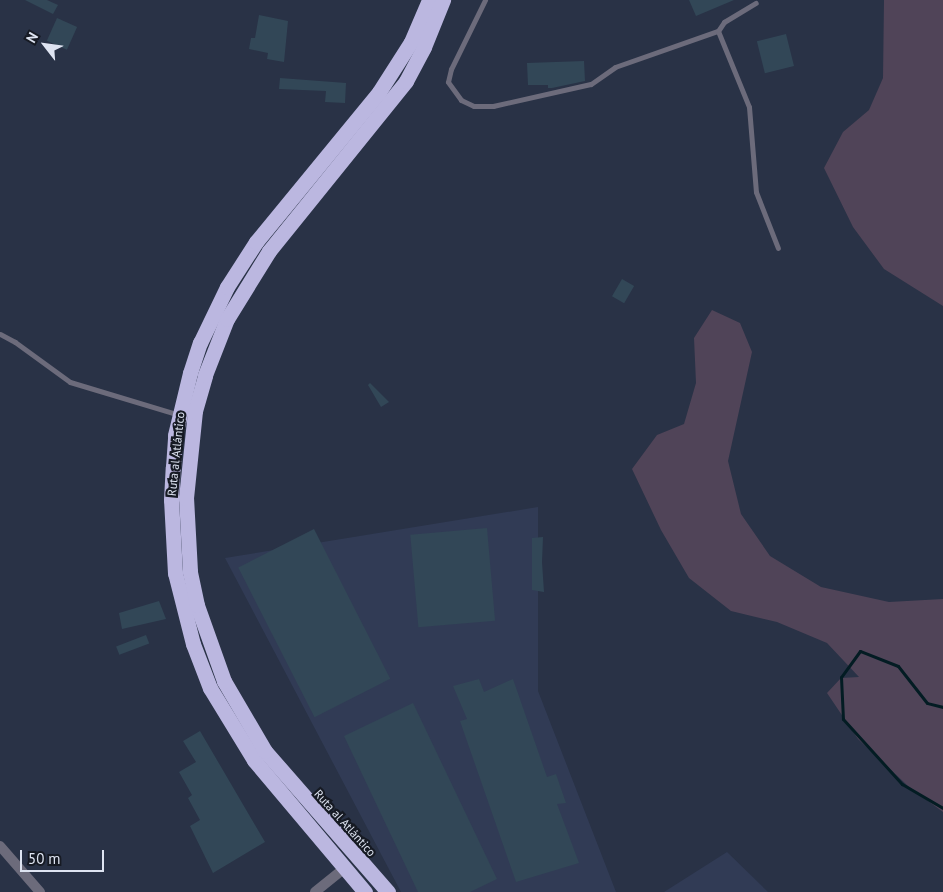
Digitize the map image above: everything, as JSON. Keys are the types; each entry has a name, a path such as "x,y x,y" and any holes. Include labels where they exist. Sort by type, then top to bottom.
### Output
{"highway":[{"name":"Ruta al Atlántico","path":"365,892 250,754 210,688 193,644 175,572 172,492 179,416 200,343 227,287 256,242 380,92 411,42 429,0"},
{"name":"Ruta al Atlántico","path":"388,892 264,751 224,681 197,605 190,571 186,498 195,411 204,375 227,319 269,251 406,81 424,48 443,0"}],"street":[{"path":"0,846 40,892"},
{"path":"315,892 345,868"}],"lane":[{"path":"485,0 451,69 448,82 461,100 474,106 492,106 590,84 615,67 718,31 724,22 756,3"},
{"path":"718,31 749,107 756,192 778,248"},
{"path":"0,334 22,347 58,377 80,387 179,416"}],"shaded area":[{"path":"884,0 943,0 943,306 884,269 853,227 824,168 843,132 869,110 883,78"},
{"path":"712,310 740,323 752,352 728,461 741,514 770,556 821,587 889,602 943,599 943,812 908,786 858,739 827,693 841,678 859,677 827,643 777,622 731,611 689,578 661,530 632,469 657,435 684,424 696,383 694,338"},
{"path":"538,507 538,691 616,892 401,892 225,558"},
{"path":"727,852 768,892 664,892"}],"building":[{"path":"25,0 47,0 58,5 53,14"},
{"path":"689,0 734,0 696,16"},
{"path":"259,15 288,21 284,62 267,59 268,53 249,49 251,38 255,38"},
{"path":"57,18 77,27 67,50 47,41"},
{"path":"786,34 794,66 765,73 757,41"},
{"path":"584,61 585,81 552,88 548,88 548,85 528,85 527,63"},
{"path":"280,78 346,83 345,103 325,102 326,91 279,89"},
{"path":"622,279 634,286 624,303 612,296"},
{"path":"370,383 389,402 381,407 368,385"},
{"path":"487,528 495,621 418,627 410,535"},
{"path":"314,529 390,679 315,717 238,568"},
{"path":"543,537 544,592 532,590 532,538"},
{"path":"159,601 166,619 122,629 119,613"},
{"path":"146,635 149,643 119,655 116,646"},
{"path":"479,679 484,692 513,679 547,777 556,774 566,803 557,804 579,863 516,882 460,721 467,719 453,686"},
{"path":"413,703 497,879 470,892 418,892 344,736"},
{"path":"200,731 265,842 213,873 190,826 200,820 188,798 192,795 179,772 196,762 183,741"}],"waterway":[{"path":"943,707 927,703 898,666 860,651 841,677 843,719 902,784 943,808"}]}
